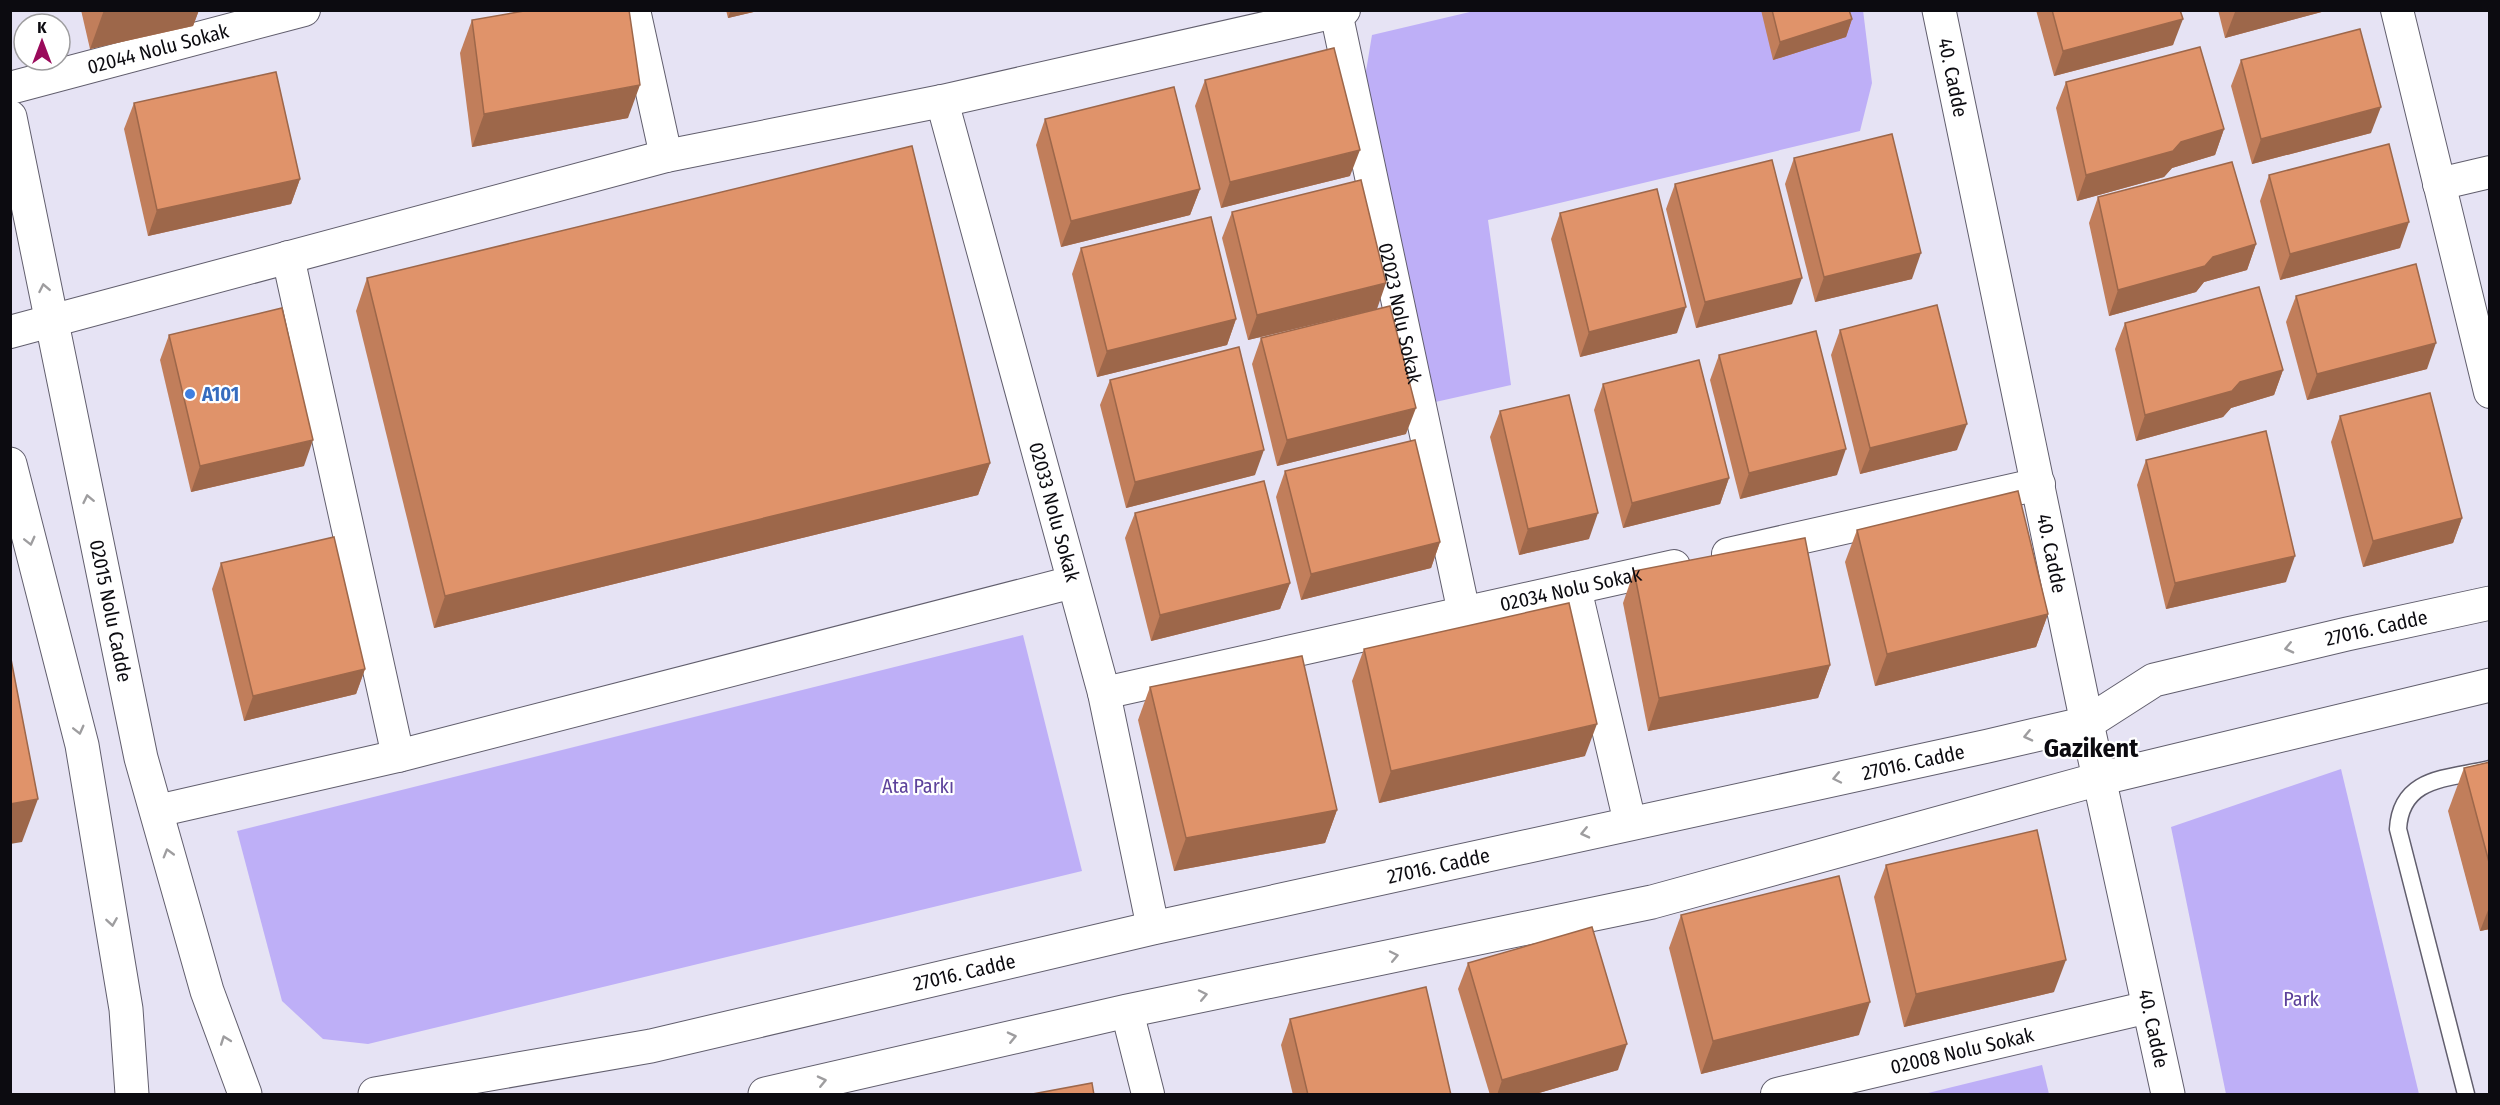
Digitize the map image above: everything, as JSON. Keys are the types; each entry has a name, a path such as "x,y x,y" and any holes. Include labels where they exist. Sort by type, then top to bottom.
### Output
{"street":[{"name":"02044 Nolu Sokak","path":"10,88 233,19 304,10"},
{"path":"634,10 666,156"},
{"name":"40. Cadde","path":"1938,10 2039,484 2087,723 2168,1095"},
{"path":"2397,10 2490,392"},
{"path":"10,332 666,156 942,101 1340,11"},
{"name":"02023 Nolu Sokak","path":"1340,11 1464,613"},
{"name":"02033 Nolu Sokak","path":"942,101 1104,693 1153,928"},
{"name":"02015 Nolu Cadde","path":"10,117 141,758 207,991 245,1095"},
{"path":"2439,184 2490,172"},
{"path":"288,257 398,756"},
{"path":"10,464 82,745 126,1009 132,1095"},
{"name":"02034 Nolu Sokak","path":"1104,693 2039,484"},
{"path":"156,811 398,756 1073,582"},
{"path":"1575,588 1630,823"},
{"name":"27016. Cadde","path":"375,1095 651,1046 1153,928 2087,723 2154,680 2490,603"},
{"path":"765,1095 1127,1011 1652,902 2099,779 2490,686"},
{"name":"02008 Nolu Sokak","path":"1777,1095 2149,1007"},
{"path":"1127,1011 1148,1095"}],"lane":[{"path":"2466,1095 2398,829 2399,814 2405,800 2422,784 2490,769"}],"green space":[{"path":"1863,10 1872,83 1860,131 1488,220 1511,385 1431,403 1365,77 1372,35 1474,11"},
{"name":"Ata Parkı","path":"1023,635 1082,871 368,1044 323,1039 282,1001 237,831"},
{"name":"Park","path":"2341,769 2419,1094 2226,1094 2171,827"},
{"path":"2042,1065 2049,1094 1924,1094"}],"building":[{"path":"530,10 629,10 640,85 484,114 472,20"},
{"path":"1772,10 1849,10 1852,19 1780,42"},
{"path":"2052,10 2180,10 2183,19 2063,51"},
{"path":"2360,29 2381,107 2261,139 2241,60"},
{"path":"2200,47 2224,129 2181,142 2173,151 2086,175 2066,82"},
{"path":"1334,48 1360,150 1230,182 1205,80"},
{"path":"276,72 300,179 157,210 134,103"},
{"path":"1174,87 1200,189 1071,221 1045,119"},
{"path":"1892,134 1921,253 1824,277 1794,158"},
{"path":"2389,144 2409,222 2290,254 2269,175"},
{"path":"912,146 990,463 445,596 367,278"},
{"path":"1772,160 1802,278 1705,302 1675,184"},
{"path":"2232,162 2256,244 2213,257 2205,266 2118,290 2098,197"},
{"path":"1361,180 1386,283 1257,315 1232,212"},
{"path":"1657,189 1686,307 1589,332 1560,213"},
{"path":"1211,217 1236,319 1107,351 1081,248"},
{"path":"2416,264 2436,343 2317,374 2296,296"},
{"path":"2259,287 2283,370 2240,382 2232,391 2145,415 2125,323"},
{"path":"1937,305 1967,424 1870,448 1840,330"},
{"path":"1390,306 1416,408 1287,440 1261,338"},
{"path":"282,308 313,440 200,466 169,335"},
{"path":"1816,331 1846,449 1749,473 1719,355"},
{"path":"1239,347 1264,450 1135,482 1110,380"},
{"path":"1699,360 1729,478 1632,503 1603,384"},
{"path":"2430,393 2462,518 2373,541 2340,416"},
{"path":"1569,395 1598,513 1528,529 1500,411"},
{"path":"2266,431 2295,556 2175,583 2146,460"},
{"path":"1415,440 1440,542 1311,574 1285,471"},
{"path":"1264,481 1290,583 1160,615 1135,513"},
{"path":"2018,491 2048,614 1887,654 1857,530"},
{"path":"334,537 365,669 253,696 221,563"},
{"path":"1805,538 1830,665 1659,698 1634,571"},
{"path":"1569,603 1597,724 1391,771 1364,649"},
{"path":"10,654 38,799 10,804"},
{"path":"1302,656 1337,810 1186,838 1150,687"},
{"path":"2490,762 2490,866 2464,768"},
{"path":"2037,830 2066,960 1916,994 1886,865"},
{"path":"1839,876 1870,1002 1713,1041 1681,915"},
{"path":"1592,927 1627,1044 1502,1080 1468,963"},
{"path":"1426,987 1451,1095 1308,1095 1290,1019"},
{"path":"1092,1083 1094,1095 1027,1095"}],"place":[{"name":"A101","path":"190,394"}],"district":[{"name":"Gazikent","path":"2091,748"}]}
